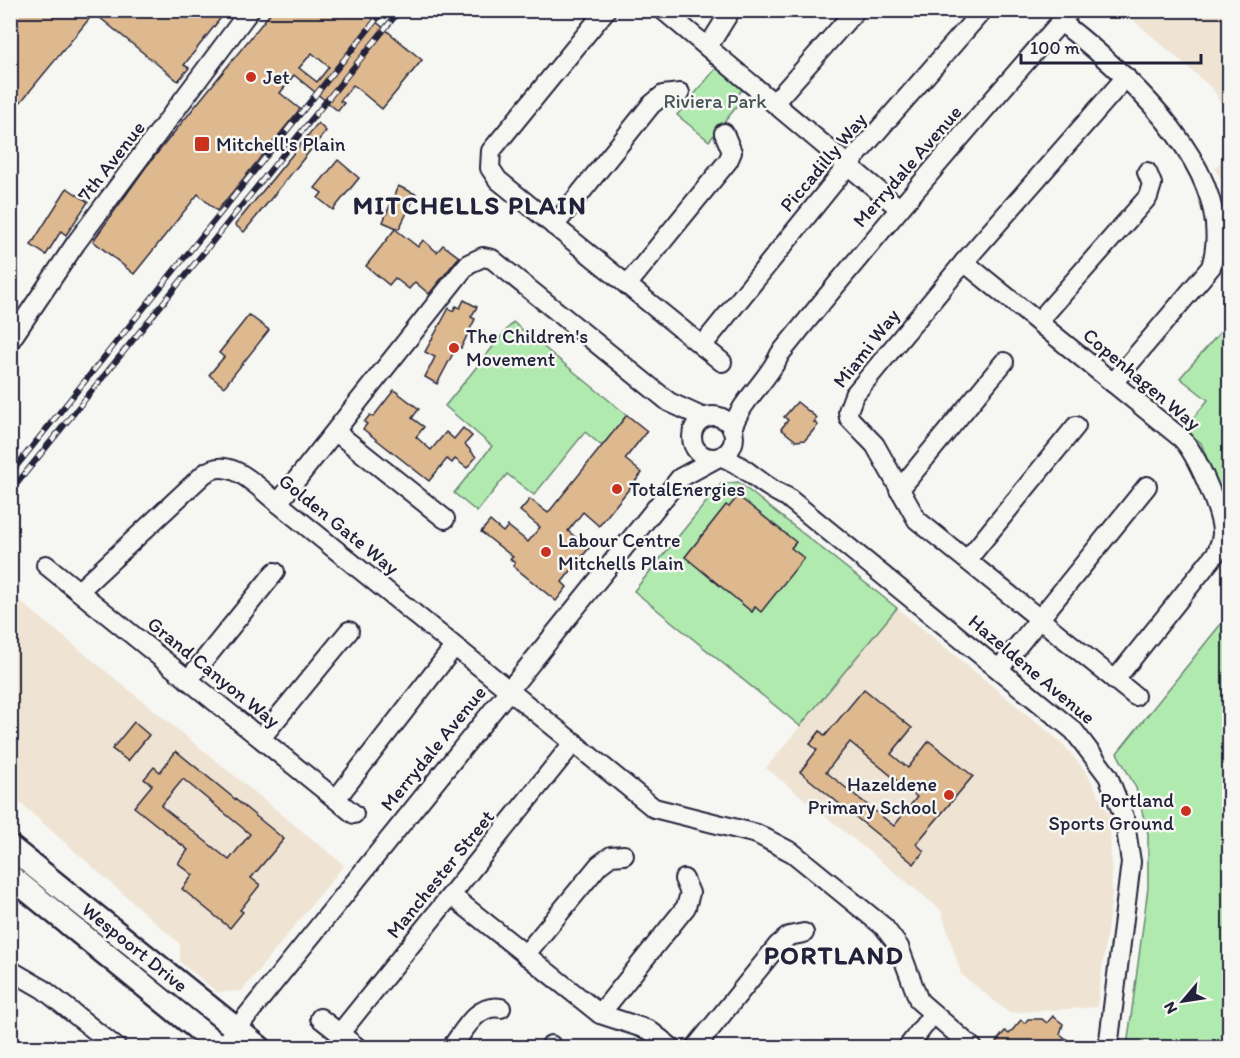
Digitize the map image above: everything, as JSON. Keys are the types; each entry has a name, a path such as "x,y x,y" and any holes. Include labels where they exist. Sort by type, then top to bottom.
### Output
{"main road":[{"name":"Wespoort Drive","path":"10,847 260,1047"},
{"name":"Wespoort Drive","path":"10,876 221,1047"}],"street":[{"name":"7th Avenue","path":"10,341 89,225 171,119 204,69 250,10"},
{"path":"606,10 491,151 489,159 495,177 722,362"},
{"path":"663,10 898,208"},
{"path":"708,47 731,10"},
{"path":"774,103 856,10"},
{"name":"Piccadilly Way","path":"702,346 848,165 983,10"},
{"path":"1066,16 1126,77 1159,106 1182,132 1212,183 1222,220 1216,256 1206,275 1113,383"},
{"name":"Merrydale Avenue","path":"733,432 740,413 775,365 780,354 898,208 1066,16"},
{"name":"Miami Way","path":"1126,77 964,262 850,402 848,411 852,424 875,445 917,520 1135,696"},
{"path":"554,226 651,105 663,95 680,93"},
{"path":"627,285 731,156 730,145 724,133"},
{"path":"1038,322 1148,197 1152,184 1147,172"},
{"path":"278,503 468,264 483,257 492,259 669,402 692,436 697,452 718,458 731,448 733,432 724,419 707,417 669,402"},
{"name":"Copenhagen Way","path":"964,262 1181,438 1192,450 1217,512 1222,534 1213,557 1115,680"},
{"name":"Merrydale Avenue","path":"707,417 741,395 770,361 780,354"},
{"path":"899,490 1004,362"},
{"path":"692,436 699,422 707,417"},
{"path":"967,560 1076,426"},
{"path":"336,432 445,519"},
{"name":"Hazeldene Avenue","path":"733,432 749,461 782,489 787,497 1074,731 1092,751 1108,776 1124,817 1131,862 1108,1047"},
{"name":"Merrydale Avenue","path":"221,1047 680,478 692,436"},
{"name":"Merrydale Avenue","path":"680,478 718,458"},
{"name":"Hazeldene Avenue","path":"718,458 745,469 778,494 787,497"},
{"name":"Golden Gate Way","path":"79,591 212,468 219,466 232,468 654,808 757,834 793,853 884,927 894,939 919,1001 932,1015 973,1047"},
{"path":"999,669 1147,486"},
{"name":"Grand Canyon Way","path":"46,565 354,814"},
{"path":"188,680 275,572"},
{"path":"261,738 349,631"},
{"path":"336,799 454,647"},
{"name":"Manchester Street","path":"340,1034 574,742"},
{"path":"525,955 598,865 611,856 624,855"},
{"path":"600,1014 686,907 690,893 684,879"},
{"path":"452,896 600,1014 649,1030 672,1047"},
{"path":"695,1047 778,945 789,936 804,933"},
{"path":"10,970 57,999 117,1047"},
{"path":"451,1047 480,1012 488,1007 501,1008"},
{"path":"906,1047 932,1015"},
{"path":"320,1018 358,1047"}],"shaded area":[{"path":"1123,11 1229,11 1229,119 1213,89"},
{"path":"1229,152 1229,194 1215,169"},
{"path":"11,594 344,865 242,991 217,992 180,962 180,944 11,795"},
{"name":"Hazeldene Primary School","path":"897,608 1062,743 1087,773 1110,817 1112,894 1097,1007 1009,1013 961,974 941,910 766,768"}],"green space":[{"name":"Riviera Park","path":"717,67 743,89 737,96 742,100 709,141 677,115"},
{"path":"513,322 627,415 602,446 585,432 534,495 507,474 477,512 454,493 492,446 445,406"},
{"path":"1229,322 1229,517 1201,443 1184,429 1208,400 1180,378"},
{"path":"738,482 897,608 800,726 634,591 721,484"},
{"name":"Portland Sports Ground","path":"1229,614 1229,1047 1127,1047 1148,888 1148,834 1136,788 1117,753"}],"building":[{"path":"10,10 227,10 184,65 189,68 178,81 94,13 10,115"},
{"name":"Mitchell's Plain","path":"273,10 362,10 422,60 382,109 353,85 340,101 344,103 338,111 294,75 280,93 300,109 217,211 198,194 134,274 93,241 146,167","holes":["312,53 329,67 317,82 299,68"]},
{"path":"318,123 326,131 244,232 235,225"},
{"path":"338,160 359,178 333,210 318,198 322,193 315,188"},
{"path":"398,186 416,194 399,229 383,222"},
{"path":"67,188 88,202 66,235 61,231 46,255 31,245"},
{"path":"395,229 418,247 423,240 437,252 443,245 459,257 429,294 415,282 409,289 395,278 389,285 366,266"},
{"path":"464,300 477,307 471,317 475,319 461,348 457,346 437,384 425,377 435,357 425,352 449,308 453,311 456,306 460,308"},
{"path":"249,315 269,330 224,387 209,375 224,357 219,353"},
{"path":"394,390 419,409 412,418 424,427 416,437 431,450 446,432 454,439 463,428 472,436 465,444 476,457 467,468 455,459 452,463 447,459 429,481 363,429 367,424 364,422 370,415 373,417"},
{"path":"797,402 817,418 814,422 818,425 805,440 796,441 781,429 788,420 784,417"},
{"path":"627,415 647,431 625,459 642,473 599,526 583,512 568,531 589,548 562,582 567,587 556,601 513,566 515,563 510,559 513,557 481,532 490,521 503,532 508,526 528,542 540,527 520,511 530,499 548,513"},
{"path":"738,496 796,542 791,548 804,558 761,612 755,607 752,612 685,557 726,505 729,507"},
{"path":"864,689 912,728 891,754 908,768 929,741 973,776 916,844 924,851 914,864 800,772 817,750 810,744 820,731 825,736","holes":["850,742 917,797 894,826 826,772"]},
{"path":"134,722 149,735 128,761 112,749"},
{"path":"176,751 284,839 251,878 260,885 240,910 243,912 230,928 182,889 193,875 178,863 188,850 134,807 152,785 144,779 154,767 160,772","holes":["183,779 250,834 229,860 161,806"]},
{"path":"1053,1016 1063,1024 1060,1034 1077,1047 1002,1047 996,1042 1005,1031 1009,1034 1021,1020 1025,1023 1028,1019 1042,1019 1047,1023"}],"railway":[{"path":"10,474 384,10"},
{"path":"10,492 400,10"}],"place":[{"name":"Jet","path":"251,77"},
{"name":"Mitchell's Plain","path":"202,144"},
{"name":"The Children's Movement","path":"454,348"},
{"name":"TotalEnergies","path":"617,489"},
{"name":"Labour Centre Mitchells Plain","path":"546,552"},
{"name":"Hazeldene Primary School","path":"949,795"},
{"name":"Portland Sports Ground","path":"1186,811"}],"district":[{"name":"MITCHELLS PLAIN","path":"470,205"},
{"name":"PORTLAND","path":"834,955"}]}
